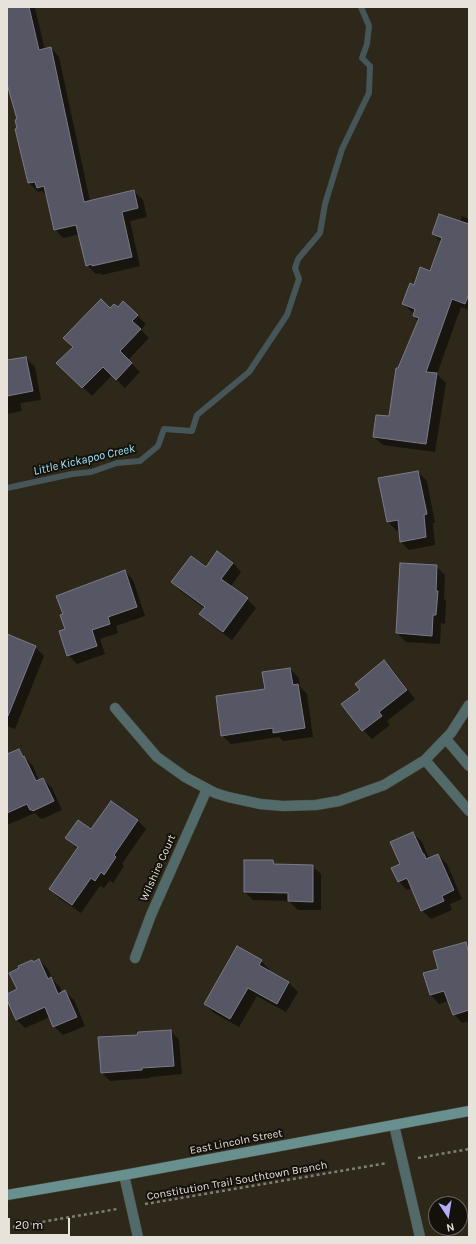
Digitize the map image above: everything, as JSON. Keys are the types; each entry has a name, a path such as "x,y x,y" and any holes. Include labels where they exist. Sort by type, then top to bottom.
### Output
{"main road":[{"name":"East Lincoln Street","path":"7,1195 124,1175 394,1124 469,1112"}],"street":[{"path":"115,708 157,757 185,777 207,789 228,797 260,804 283,806 316,805 339,801 384,785 425,760 451,733 469,705"},
{"path":"446,739 469,766"},
{"path":"425,760 469,811"},
{"name":"Wilshire Court","path":"135,958 151,915 207,789"},
{"path":"394,1124 420,1237"},
{"path":"124,1175 138,1237"}],"path":[{"name":"Constitution Trail Southtown Branch","path":"7,1228 469,1149"}],"building":[{"path":"7,7 29,7 39,50 51,47 84,202 134,190 138,208 122,212 132,257 86,266 76,225 54,230 44,186 37,188 35,182 28,183 15,129 17,128 15,120 17,119 7,84"},
{"path":"439,214 469,224 469,294 465,304 452,299 426,372 437,373 426,444 373,437 376,415 389,416 396,368 398,368 419,318 413,316 415,309 402,304 410,283 414,285 420,267 430,271 442,238 432,234"},
{"path":"101,299 110,308 114,304 118,307 123,301 138,315 132,321 141,329 120,351 132,363 116,380 103,367 82,388 56,363 73,347 63,338"},
{"path":"26,357 33,391 7,396 7,360"},
{"path":"418,471 427,514 424,515 426,537 400,542 398,520 387,522 378,478"},
{"path":"217,551 233,563 221,579 248,598 223,632 199,614 205,607 171,582 191,556 206,567"},
{"path":"400,563 437,565 436,591 438,591 436,615 433,615 432,636 396,633"},
{"path":"125,570 137,607 108,617 110,624 92,630 97,646 67,656 59,631 65,629 60,615 63,614 56,596"},
{"path":"7,634 36,646 8,716 7,716"},
{"path":"384,660 407,690 379,712 382,716 362,731 341,704 360,690 355,684"},
{"path":"290,668 293,685 298,684 305,728 273,733 273,728 221,736 216,696 265,689 262,672"},
{"path":"19,749 36,781 43,778 54,801 33,811 30,810 27,804 7,813 7,754"},
{"path":"111,801 138,820 114,855 116,857 104,875 101,872 95,881 91,878 72,905 49,889 78,847 65,838 78,820 91,829"},
{"path":"413,832 426,859 438,854 454,890 442,896 444,901 421,911 407,878 398,882 391,868 400,864 390,842"},
{"path":"244,860 273,860 274,864 313,865 313,902 288,901 288,893 244,892"},
{"path":"466,942 469,954 469,1010 453,1015 444,991 430,995 423,973 438,969 433,951"},
{"path":"237,946 262,960 259,965 289,982 277,1004 248,988 230,1019 204,1004"},
{"path":"39,959 48,979 51,977 58,994 65,990 77,1017 53,1027 45,1007 16,1020 7,1000 7,994 17,989 9,973 19,968 18,966 32,960 33,962"},
{"path":"171,1030 174,1066 101,1073 98,1037 137,1035 138,1032"}],"waterway":[{"name":"Little Kickapoo Creek","path":"7,488 72,474 91,472 117,463 140,461 158,446 164,429 192,431 197,415 249,372 287,315 299,279 295,268 298,259 320,233 325,204 342,149 369,93 370,66 362,58 367,44 369,26 361,7"}]}
